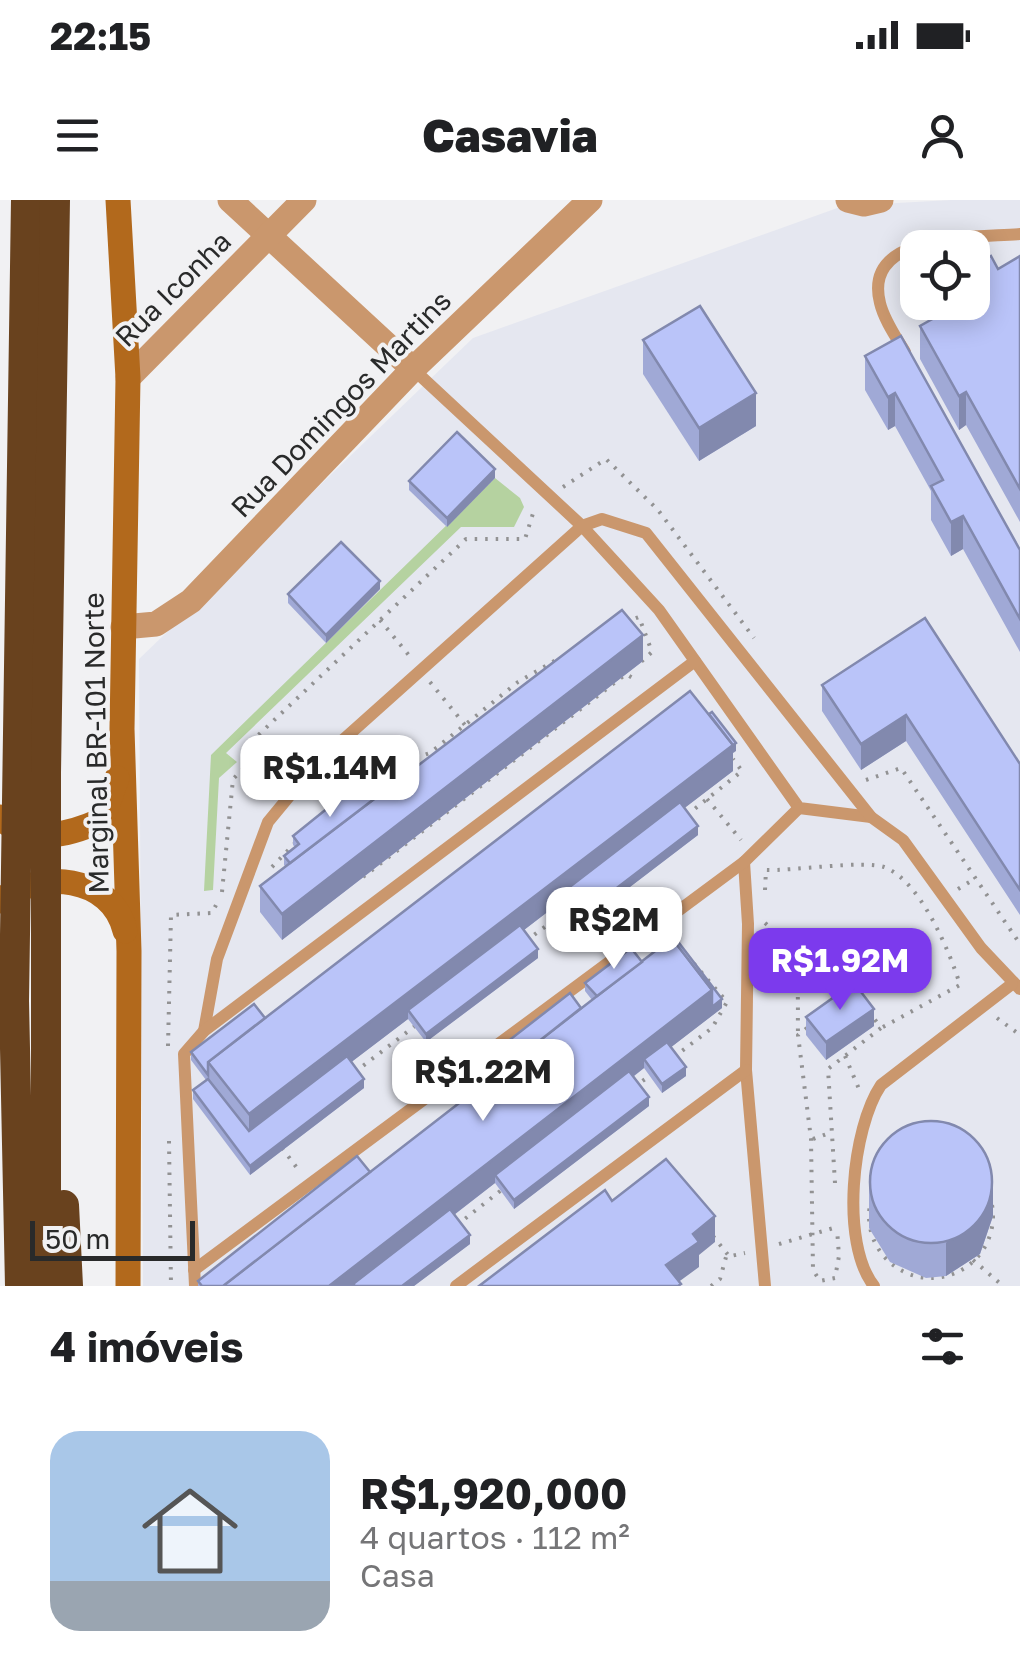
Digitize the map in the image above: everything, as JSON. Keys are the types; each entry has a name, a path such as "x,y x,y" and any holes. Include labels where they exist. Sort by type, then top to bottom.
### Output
{"highway":[{"path":"26,200 31,938 46,998 68,1286"},
{"path":"32,771 54,200"},
{"path":"0,1170 14,1001 31,938"},
{"path":"46,998 46,1286"},
{"path":"14,1001 20,1286"}],"main road":[{"name":"Marginal BR-101 Norte","path":"118,200 128,378 122,730 130,951 128,1286"},
{"path":"0,817 37,836 71,834 102,820 115,792 122,730"},
{"path":"0,901 13,890 45,880 78,883 108,899 122,920 130,951"}],"street":[{"path":"230,200 412,369"},
{"name":"Rua Iconha","path":"128,378 304,200"},
{"name":"Rua Domingos Martins","path":"123,627 156,624 191,601 412,369 590,200"}],"lane":[{"path":"914,367 880,304 880,279 892,257 914,244 1020,234"},
{"path":"412,369 582,526 659,610 799,808 870,817"},
{"path":"204,1031 216,958 268,822 315,765 582,526 602,519 646,533 870,817 902,840 1016,987 881,1085 869,1103 862,1124 859,1259 874,1286"},
{"path":"194,1286 182,1090 184,1054 204,1031 695,661"},
{"path":"194,1270 748,858 799,808"},
{"path":"748,858 746,1070 765,1286"},
{"path":"456,1286 746,1070"}],"path":[{"path":"168,1061 171,916 212,913 221,895 233,779 252,760 254,740 466,539 525,539 536,505 606,458 658,510 760,646"},
{"path":"350,887 652,652 639,618 618,624"},
{"path":"362,790 390,767 430,753 518,682 568,653"},
{"path":"626,674 640,682"},
{"path":"678,822 742,771 722,747"},
{"path":"860,782 901,768 1020,944"},
{"path":"707,799 748,858 766,870 884,867 908,886 934,923 960,985 881,1028 828,1069 835,1190"},
{"path":"266,873 307,834"},
{"path":"620,869 663,922 673,944 687,954 727,1002 712,1028 668,1062"},
{"path":"764,905 766,870"},
{"path":"526,941 557,917"},
{"path":"763,922 788,943 798,975 798,1036 811,1140 812,1234 813,1270 820,1281 835,1278 837,1228 812,1234"},
{"path":"865,1005 881,1028"},
{"path":"352,1074 415,1026"},
{"path":"798,1036 809,1027"},
{"path":"624,1096 653,1073"},
{"path":"169,1130 171,1286"},
{"path":"811,1140 832,1132"},
{"path":"273,1135 309,1185"},
{"path":"924,1154 946,1155 972,1170 990,1196 990,1236 973,1260 946,1276 906,1273 876,1247 862,1223 874,1192 894,1166 924,1154"},
{"path":"455,1226 516,1179"},
{"path":"705,1226 730,1257"},
{"path":"973,1260 1003,1286"}],"shaded area":[{"path":"1020,200 1020,1286 143,1286 139,659 473,338 843,206"}],"green space":[{"path":"495,478 520,498 524,507 514,527 461,527 226,753 237,762 219,778 213,890 204,891 211,755"}],"building":[{"path":"1020,256 1020,489 966,392 959,396 920,326 931,320 990,320 990,257 998,269"},
{"path":"700,306 756,393 699,428 643,340"},
{"path":"901,336 1020,550 1020,619 963,516 951,522 931,486 943,480 895,393 888,397 865,356"},
{"path":"457,432 495,469 447,518 409,481"},
{"path":"341,542 380,581 326,635 288,594"},
{"path":"622,610 643,635 282,914 260,886"},
{"path":"925,618 1020,764 1020,890 906,715 861,744 822,685"},
{"path":"690,691 733,745 249,1114 208,1062"},
{"path":"712,712 736,743 733,745 709,714"},
{"path":"360,782 374,799 290,863 284,856 299,844 293,836"},
{"path":"680,802 698,826 567,926 550,902"},
{"path":"520,925 538,949 426,1034 408,1010"},
{"path":"672,938 712,990 329,1286 223,1286"},
{"path":"676,939 722,999 712,1007 712,990"},
{"path":"631,948 642,962 597,996 585,983"},
{"path":"858,988 874,1009 826,1042 806,1017 837,995"},
{"path":"570,993 581,1008 510,1064 498,1049"},
{"path":"254,1004 265,1018 208,1062 208,1075 191,1052"},
{"path":"667,1042 686,1067 662,1084 644,1059"},
{"path":"347,1056 364,1079 250,1166 193,1090 208,1079 249,1131"},
{"path":"629,1071 649,1097 514,1200 495,1175"},
{"path":"931,1121 954,1126 974,1139 987,1159 992,1182 987,1205 974,1225 954,1238 931,1243 908,1238 888,1225 875,1205 870,1182 875,1159 888,1139 908,1126"},
{"path":"357,1156 370,1172 223,1286 202,1286 198,1281"},
{"path":"666,1159 715,1216 693,1234 699,1242 666,1265 681,1284 479,1286 605,1190 612,1201"},
{"path":"450,1209 470,1235 402,1286 353,1284"}]}
